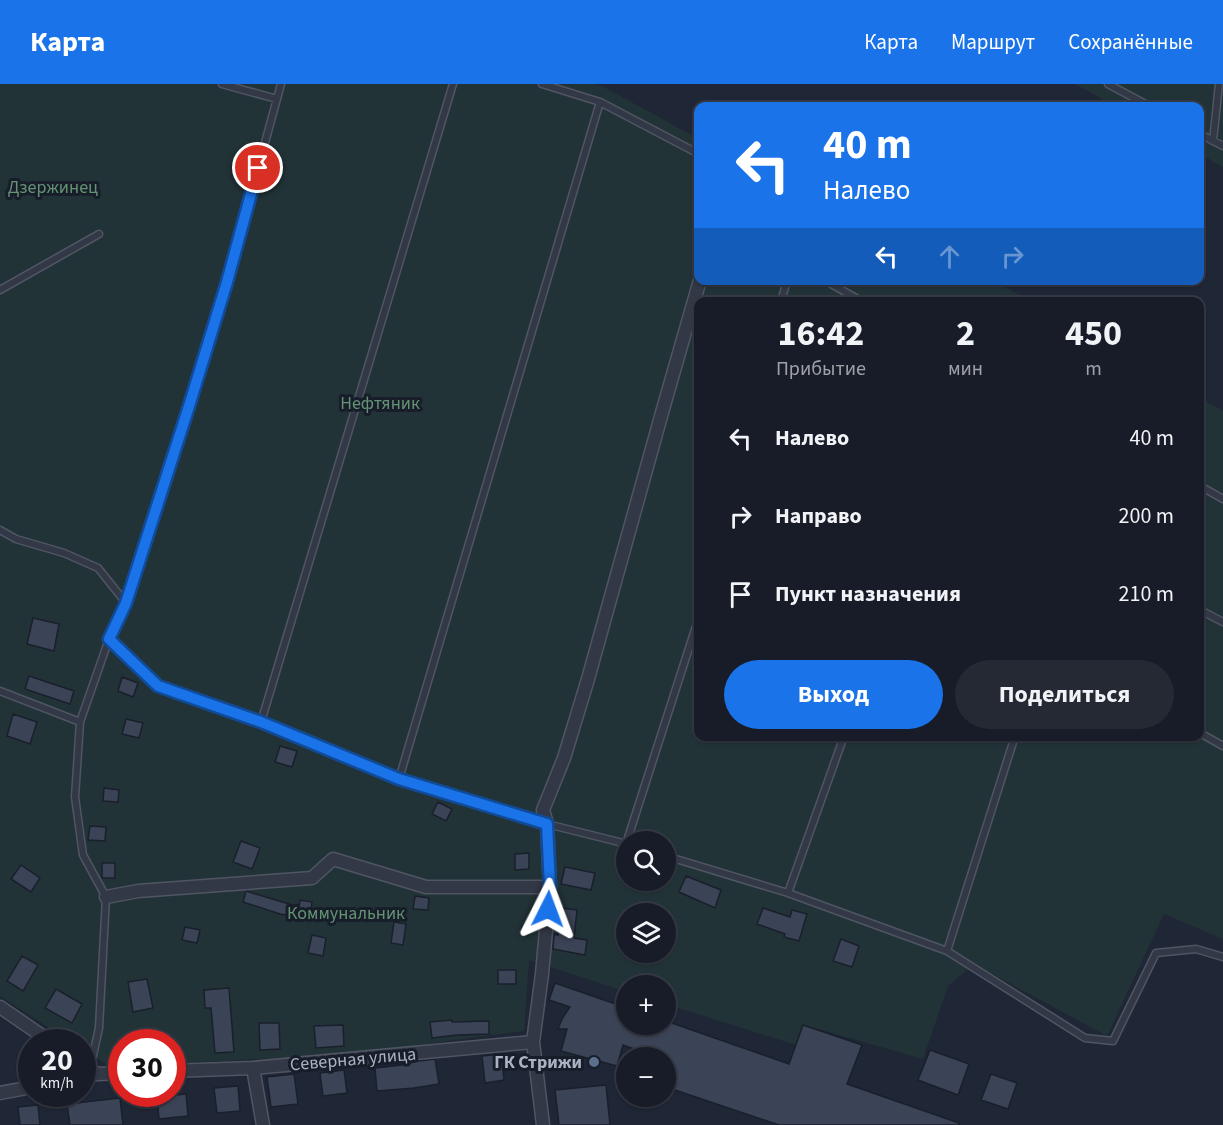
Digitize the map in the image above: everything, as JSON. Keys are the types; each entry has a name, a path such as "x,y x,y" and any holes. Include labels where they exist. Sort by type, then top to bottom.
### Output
{"street":[{"path":"543,1125 533,1042 550,887 547,824 543,810 564,758 588,679 694,301"},
{"path":"106,897 138,891 312,879 333,859 426,888 550,887"},
{"path":"0,1007 32,1029"},
{"name":"Северная улица","path":"186,1070 253,1068 533,1042"},
{"path":"253,1068 263,1125"},
{"path":"0,1094 18,1090"}],"lane":[{"path":"222,84 277,99"},
{"path":"96,1040 99,1028 106,897 83,855 75,797 80,722 109,639 126,603 227,282 281,84"},
{"path":"261,722 453,84"},
{"path":"542,84 600,102 694,151"},
{"path":"1107,84 1141,102"},
{"path":"1213,141 1219,84"},
{"path":"399,779 600,102"},
{"path":"1204,136 1223,146"},
{"path":"0,290 99,234"},
{"path":"833,285 854,297"},
{"path":"1204,488 1223,499"},
{"path":"0,530 15,539 64,553 98,568 126,603"},
{"path":"1204,612 1223,622"},
{"path":"630,831 694,633"},
{"path":"109,639 158,686 261,722 399,779 547,824 616,841"},
{"path":"0,691 80,722"},
{"path":"1204,736 1223,746"},
{"path":"788,893 842,741"},
{"path":"946,951 1013,741"},
{"path":"676,859 788,893 946,951 1085,1038 1113,1041 1156,953 1196,949 1223,957"}],"green space":[{"name":"Нефтяник","path":"0,84 595,84 694,136 694,285 1001,285 1024,297 694,297 694,741 1204,741 1204,400 1223,411 1223,939 1164,914 1107,1036 974,964 948,986 923,1059 804,1025 796,1045 676,1007 676,975 616,975 616,988 529,960 524,1031 358,1053 186,1063 186,1029 108,1029 108,1066 96,1058 96,1029 51,1029 0,996"},
{"path":"1075,84 1223,84 1223,167 1204,156 1204,102 1108,102"}],"building":[{"path":"33,618 59,624 54,651 27,644"},
{"path":"29,676 74,691 70,704 25,689"},
{"path":"122,677 138,683 133,697 118,691"},
{"path":"13,714 37,722 30,744 7,736"},
{"path":"126,719 143,723 139,738 122,734"},
{"path":"280,746 297,751 292,767 275,762"},
{"path":"104,788 119,790 118,802 103,801"},
{"path":"438,802 452,809 446,821 432,814"},
{"path":"90,826 106,827 105,841 88,840"},
{"path":"241,841 260,848 252,869 233,862"},
{"path":"529,853 529,869 515,870 515,854"},
{"path":"102,863 115,863 115,878 102,878"},
{"path":"21,865 40,878 31,892 11,879"},
{"path":"565,867 595,873 591,890 561,884"},
{"path":"686,876 721,890 715,908 679,892"},
{"path":"246,891 299,907 300,900 312,902 310,919 280,914 243,902"},
{"path":"415,896 429,898 428,910 413,909"},
{"path":"561,908 577,910 574,938 587,940 585,955 553,949 554,934 558,935"},
{"path":"763,908 790,917 792,910 807,914 799,941 784,937 785,934 757,924"},
{"path":"394,922 406,924 403,945 391,943"},
{"path":"185,927 200,930 197,943 182,940"},
{"path":"312,935 326,938 323,956 308,953"},
{"path":"841,939 859,946 852,967 833,961"},
{"path":"22,956 38,965 23,991 7,981"},
{"path":"498,970 516,970 516,984 498,984"},
{"path":"147,979 153,1008 133,1012 128,982"},
{"path":"555,983 616,1004 616,1035 676,1035 676,1024 789,1064 803,1025 862,1045 847,1084 959,1123 959,1125 779,1125 676,1090 676,1047 623,1045 616,1047 616,1066 561,1051 567,1029 558,1029 570,1007 549,1000"},
{"path":"229,988 234,1052 215,1053 211,1008 205,1008 204,990"},
{"path":"56,989 82,1004 72,1023 45,1008"},
{"path":"452,1020 452,1022 489,1021 489,1034 432,1038 430,1022"},
{"path":"259,1023 279,1023 280,1049 260,1050"},
{"path":"343,1025 344,1046 316,1048 314,1026"},
{"path":"930,1050 969,1064 958,1095 918,1080"},
{"path":"501,1054 504,1080 485,1083 482,1056"},
{"path":"435,1059 439,1084 377,1091 375,1068"},
{"path":"344,1070 347,1093 323,1096 320,1073"},
{"path":"294,1074 298,1104 271,1107 267,1077"},
{"path":"991,1074 1017,1083 1008,1109 981,1100"},
{"path":"606,1085 610,1125 559,1125 555,1090"},
{"path":"238,1086 240,1111 217,1113 214,1088"},
{"path":"186,1094 188,1116 159,1119 158,1107 186,1107"},
{"path":"108,1099 108,1107 121,1107 123,1125 70,1125 67,1107 96,1107 96,1101"},
{"path":"18,1107 38,1107 40,1125 20,1125"}],"place":[{"name":"ГК Стрижи","path":"594,1062"}],"route":[{"path":"258,168 227,282 190,403 126,603 109,639 158,686 261,722 399,779 547,824 550,887 548,909"}],"park label":[{"name":"Дзержинец","path":"53,187"},
{"name":"Коммунальник","path":"346,913"}]}
